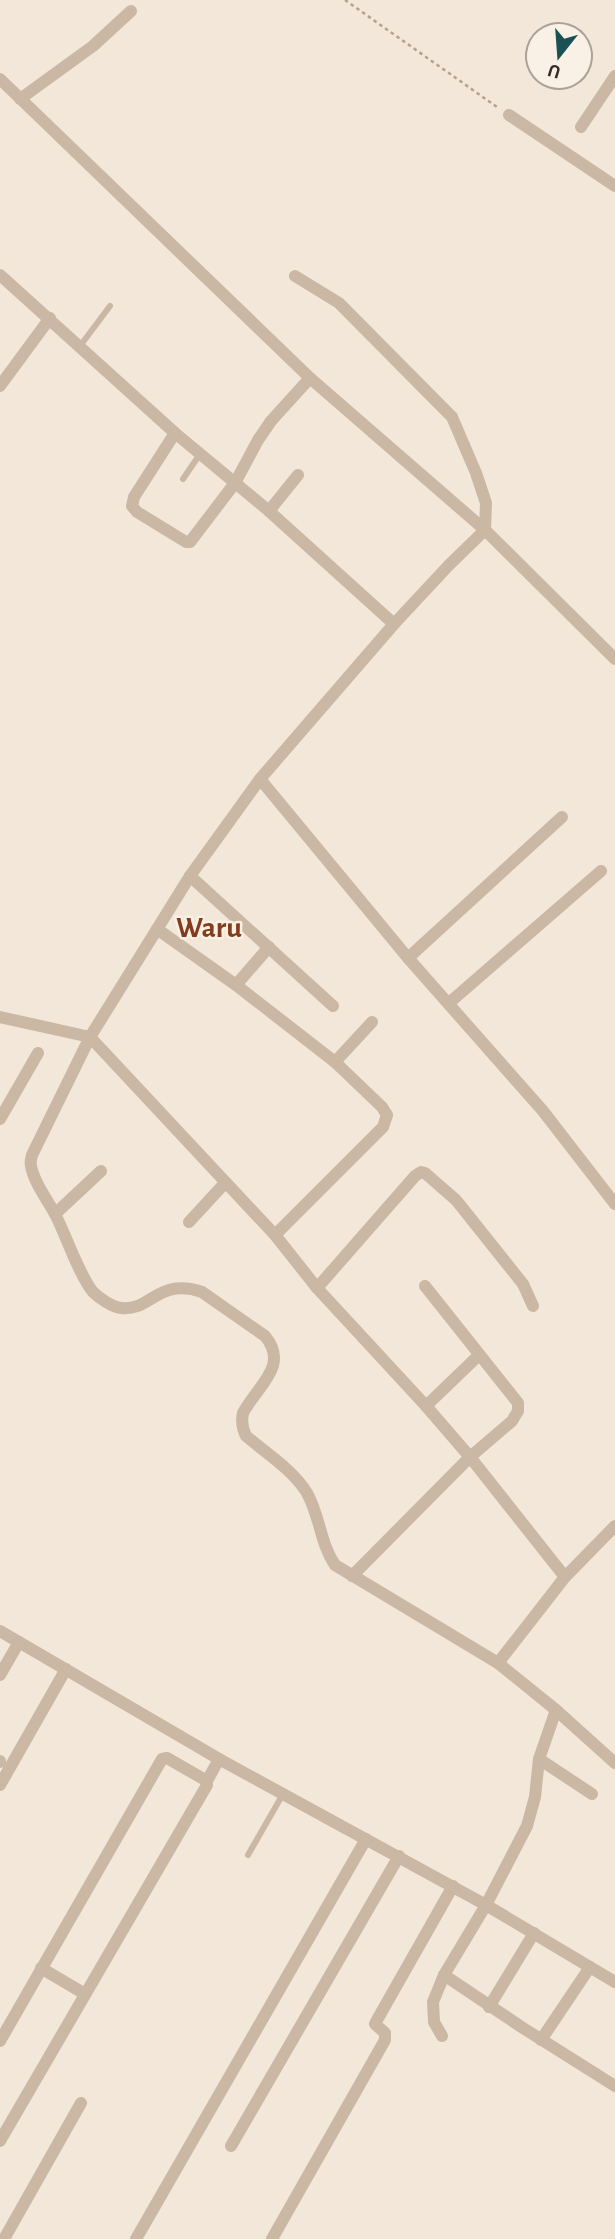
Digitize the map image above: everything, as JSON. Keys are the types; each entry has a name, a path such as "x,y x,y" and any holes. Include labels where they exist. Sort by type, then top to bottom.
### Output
{"street":[{"path":"20,100 93,46 131,11"},
{"path":"581,127 615,76"},
{"path":"0,79 310,377 485,530 615,659"},
{"path":"509,115 615,186"},
{"path":"0,275 175,433 269,512 394,624"},
{"path":"295,276 339,303 452,416 486,503 485,530 394,624 245,797 190,876 90,1037 31,1159 32,1168 94,1293 115,1307 132,1308 167,1290 190,1288 202,1292 265,1336 275,1354 274,1367 243,1413 243,1430 246,1436 301,1484 315,1511 323,1543 335,1565 498,1662 615,1763"},
{"path":"0,386 50,318"},
{"path":"175,433 134,496 132,506 137,512 186,542 191,542 235,483 271,421 310,377"},
{"path":"269,512 298,475"},
{"path":"257,783 542,1111 615,1204"},
{"path":"408,958 562,817"},
{"path":"449,1003 601,871"},
{"path":"190,876 333,1006"},
{"path":"157,929 236,985 335,1062 387,1115 386,1124 275,1235"},
{"path":"236,985 269,947"},
{"path":"0,1017 90,1037 275,1235 317,1288 426,1406 565,1577"},
{"path":"335,1062 372,1022"},
{"path":"0,1119 38,1053"},
{"path":"55,1214 101,1171"},
{"path":"317,1288 421,1172 456,1200 523,1284 533,1306"},
{"path":"189,1222 225,1183"},
{"path":"352,1576 470,1457 512,1421 520,1406 425,1286"},
{"path":"426,1406 479,1355"},
{"path":"498,1662 565,1577 615,1526"},
{"path":"0,1631 219,1759 453,1886 615,1982"},
{"path":"0,1675 19,1642"},
{"path":"0,1786 66,1669"},
{"path":"442,2036 435,2028 432,2008 444,1975 486,1905 527,1826 535,1797 539,1759 556,1710"},
{"path":"0,2041 162,1759 167,1758 207,1781"},
{"path":"0,2141 207,1785 219,1759"},
{"path":"539,1759 593,1794"},
{"path":"136,2239 366,1839"},
{"path":"231,2146 398,1856"},
{"path":"272,2239 385,2040 385,2033 375,2024 453,1886"},
{"path":"489,2007 534,1933"},
{"path":"541,2040 590,1967"},
{"path":"41,1968 85,1994"},
{"path":"444,1975 489,2007 615,2086"},
{"path":"4,2239 80,2102"}],"lane":[{"path":"79,347 110,306"},
{"path":"183,479 201,453"},
{"path":"248,1854 284,1794"}],"path":[{"path":"345,0 509,115"}],"district":[{"name":"Waru","path":"209,928"}]}
